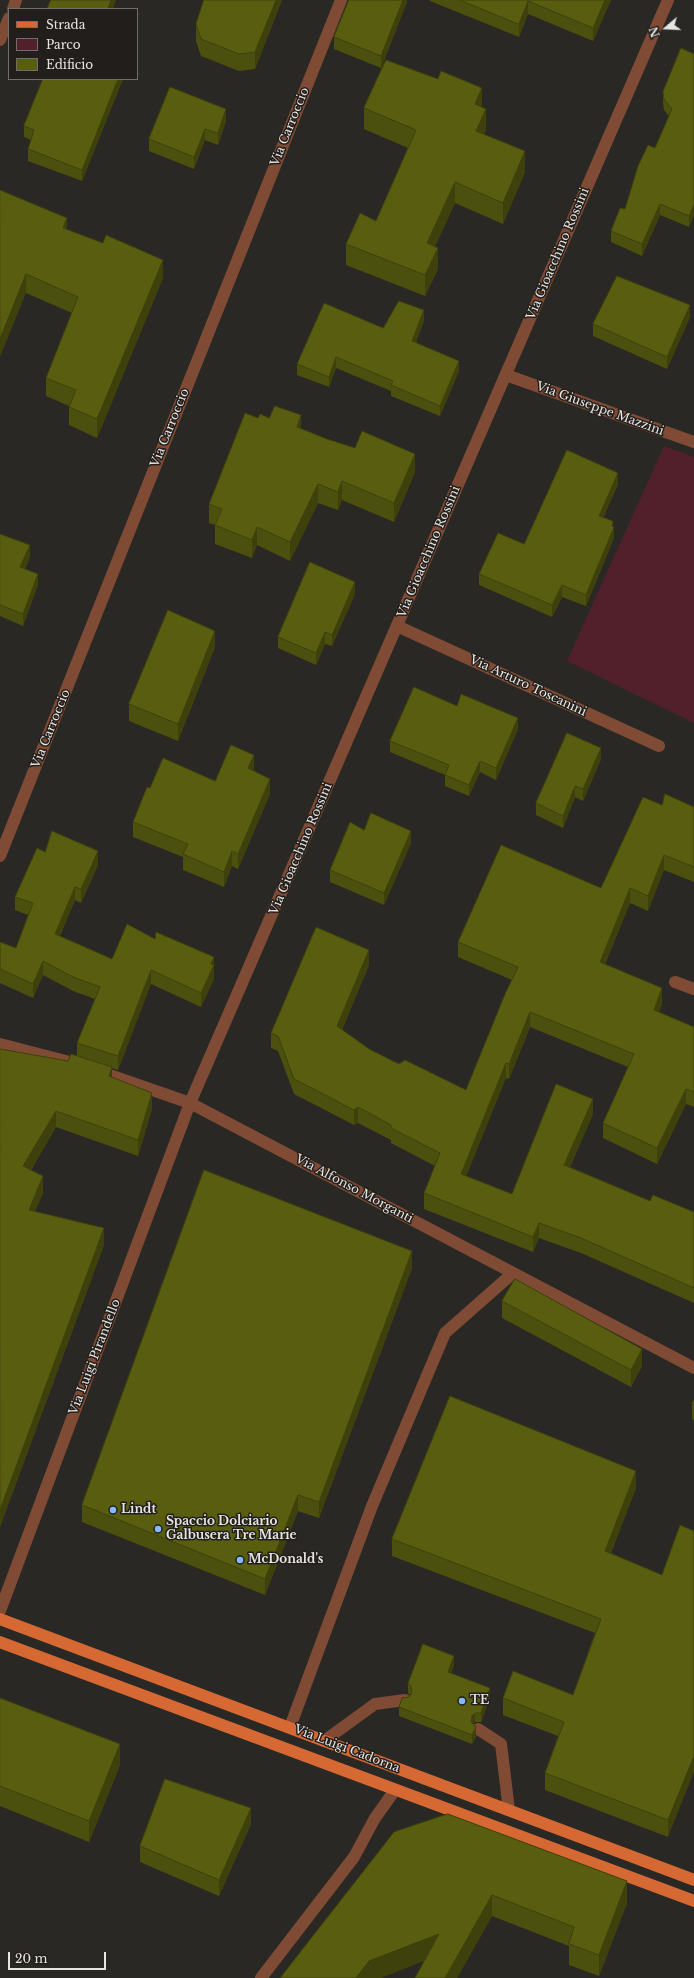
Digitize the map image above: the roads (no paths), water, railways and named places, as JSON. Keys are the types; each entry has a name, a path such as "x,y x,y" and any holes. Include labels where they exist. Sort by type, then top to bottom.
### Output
{"main road":[{"name":"Via Luigi Cadorna","path":"0,1619 694,1880"},
{"name":"Via Luigi Cadorna","path":"0,1642 694,1901"}],"street":[{"name":"Via Carroccio","path":"0,856 341,0"},
{"name":"Via Gioacchino Rossini","path":"190,1103 668,0"},
{"path":"0,40 8,20"},
{"name":"Via Giuseppe Mazzini","path":"506,375 694,442"},
{"name":"Via Arturo Toscanini","path":"397,626 659,746"},
{"path":"675,982 694,989"},
{"name":"Via Alfonso Morganti","path":"0,1044 87,1067 190,1103 694,1368"},
{"name":"Via Luigi Pirandello","path":"0,1611 190,1103"},
{"path":"290,1727 372,1506 445,1332 513,1273"},
{"path":"324,1741 375,1704 405,1700"},
{"path":"478,1729 501,1744 508,1810"},
{"path":"261,1978 354,1857 375,1818 395,1790"}],"place":[{"name":"Lindt","path":"113,1510"},
{"name":"Spaccio Dolciario Galbusera Tre Marie","path":"158,1529"},
{"name":"McDonald's","path":"240,1560"},
{"name":"TE","path":"462,1701"}]}
